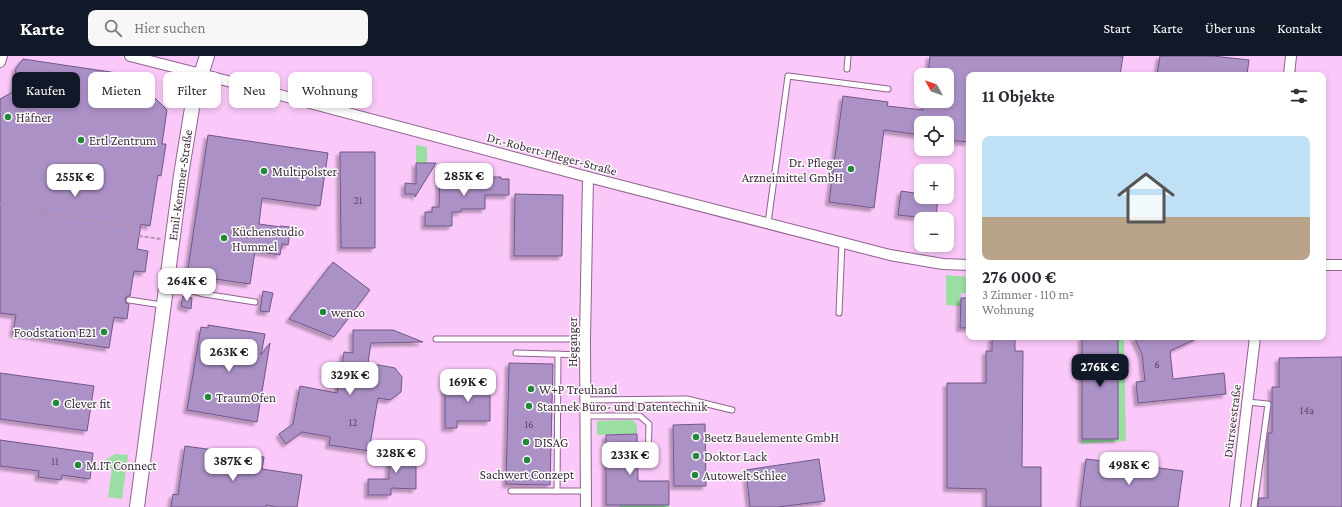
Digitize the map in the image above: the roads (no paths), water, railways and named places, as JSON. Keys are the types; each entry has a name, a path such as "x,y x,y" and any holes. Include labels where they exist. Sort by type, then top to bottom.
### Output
{"street":[{"path":"0,62 2,56"},
{"name":"Dr.-Robert-Pfleger-Straße","path":"130,56 193,72"},
{"name":"Emil-Kemmer-Straße","path":"202,72 207,56"},
{"path":"1288,72 1291,56"},
{"name":"Dr.-Robert-Pfleger-Straße","path":"221,79 588,177 890,255 943,264 966,265"},
{"name":"Emil-Kemmer-Straße","path":"136,507 181,175 192,108"},
{"name":"Heganger","path":"586,507 585,339 588,177"},
{"path":"1326,265 1342,265"},
{"name":"Dürrseestraße","path":"1235,507 1255,340"}],"lane":[{"path":"847,69 848,56"},
{"path":"768,223 788,76 888,90"},
{"path":"839,313 842,243"},
{"path":"166,284 204,294 255,302"},
{"path":"130,300 163,305"},
{"path":"436,339 585,339"},
{"path":"516,353 585,355"},
{"path":"557,491 558,354"},
{"path":"585,400 687,399 732,410"},
{"path":"1247,402 1268,404 1254,507"},
{"path":"586,416 640,416 649,424 648,464"},
{"path":"511,491 586,491"}],"place":[{"name":"Häfner","path":"8,117"},
{"name":"Ertl Zentrum","path":"81,140"},
{"name":"Dr. Pfleger Arzneimittel GmbH","path":"851,169"},
{"name":"Multipolster","path":"264,171"},
{"name":"Küchenstudio Hummel","path":"224,238"},
{"name":"wenco","path":"323,312"},
{"name":"Foodstation E21","path":"104,332"},
{"name":"W+P Treuhand","path":"531,389"},
{"name":"TraumOfen","path":"208,397"},
{"name":"Clever fit","path":"56,403"},
{"name":"Stannek Büro- und Datentechnik","path":"529,406"},
{"name":"Beetz Bauelemente GmbH","path":"696,437"},
{"name":"DISAG","path":"526,442"},
{"name":"Doktor Lack","path":"696,456"},
{"name":"Sachwert Conzept","path":"527,460"},
{"name":"M.IT Connect","path":"78,465"},
{"name":"Autowelt Schlee","path":"695,475"}]}
